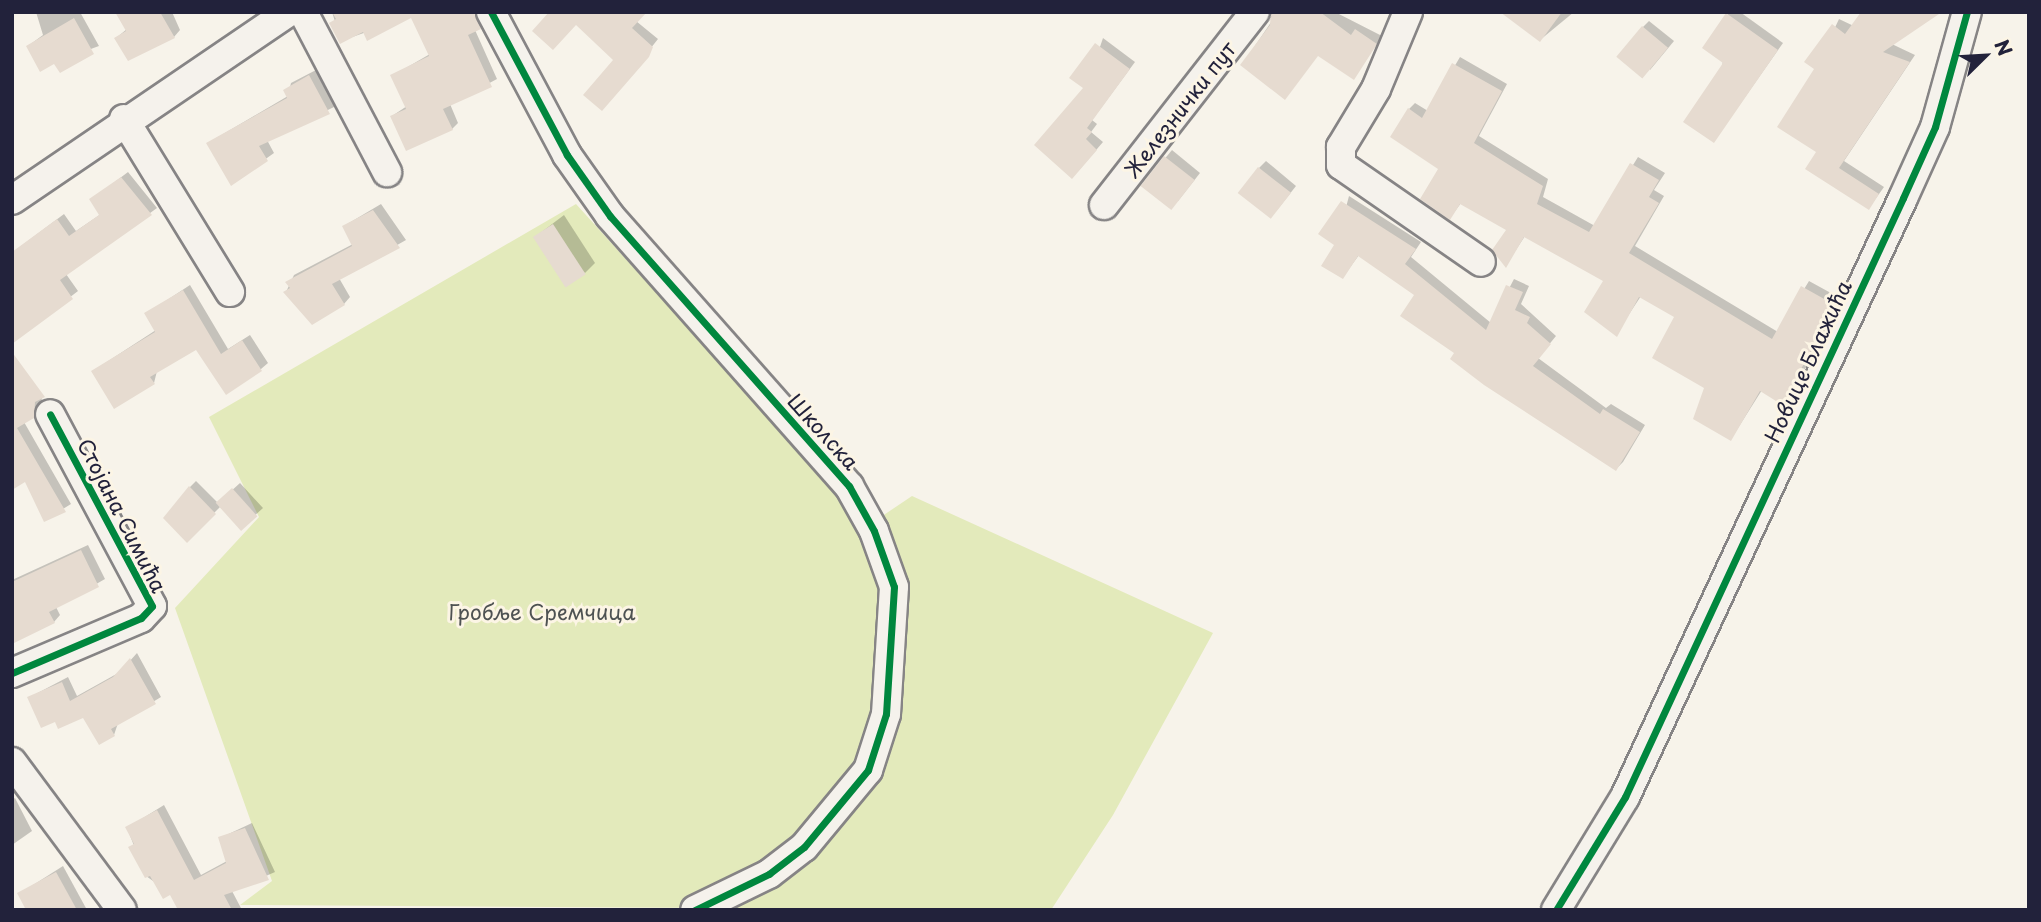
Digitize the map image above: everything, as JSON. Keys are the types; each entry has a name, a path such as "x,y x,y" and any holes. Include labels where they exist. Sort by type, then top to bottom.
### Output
{"street":[{"path":"12,200 124,119 289,12"},
{"path":"303,12 387,172"},
{"name":"Школска","path":"491,12 567,155 610,216 849,486 874,531 894,587 886,714 868,770 804,847 769,874 695,910"},
{"name":"Железнички пут","path":"1104,205 1255,12"},
{"path":"1408,12 1376,89 1341,148 1341,165 1481,262"},
{"name":"Новице Блажића","path":"1556,910 1625,797 1935,127 1967,12"},
{"path":"124,119 230,292"},
{"name":"Стојана Симића","path":"12,673 141,618 152,606 50,414"},
{"path":"12,762 122,910"}],"green space":[{"name":"Гробље Сремчица","path":"576,204 833,488 857,533 912,496 1213,633 1113,815 1051,910 240,905 272,881 175,608 259,517 209,417"}],"building":[{"path":"115,12 160,12 175,38 128,61 114,38 126,31"},
{"path":"332,12 474,12 481,29 468,35 492,87 443,109 453,130 406,151 390,116 406,109 390,75 429,56 411,18 367,41 363,32 340,44 329,23 336,19"},
{"path":"549,12 647,12 632,28 653,47 649,57 602,111 583,95 613,60 576,25 553,50 532,31"},
{"path":"1271,12 1320,12 1351,35 1355,29 1377,44 1354,80 1318,56 1285,100 1240,65 1270,25"},
{"path":"1500,12 1562,12 1540,42"},
{"path":"1861,12 1942,12 1883,52 1910,62 1839,168 1879,194 1869,210 1805,169 1816,152 1777,127 1814,69 1804,62 1832,24 1845,34"},
{"path":"1726,13 1778,50 1714,143 1683,122 1723,63 1702,48"},
{"path":"74,18 94,54 60,73 54,64 40,72 26,46"},
{"path":"1642,26 1668,48 1642,78 1616,57"},
{"path":"1095,43 1130,69 1087,128 1092,132 1086,139 1097,150 1072,179 1034,145 1083,88 1069,78"},
{"path":"1452,63 1502,91 1474,143 1543,186 1537,204 1589,232 1630,163 1659,180 1649,197 1659,203 1629,253 1772,339 1801,286 1835,305 1791,388 1787,408 1760,391 1731,441 1693,419 1704,388 1652,358 1674,317 1639,297 1617,337 1584,312 1603,281 1524,237 1506,268 1492,250 1506,230 1460,204 1450,220 1420,199 1438,169 1390,137 1408,108 1422,118"},
{"path":"309,75 330,114 259,146 268,161 231,186 206,143 287,98 283,90"},
{"path":"1164,156 1195,180 1171,210 1141,186"},
{"path":"1258,167 1291,193 1271,219 1238,193"},
{"path":"121,177 152,215 60,280 73,299 12,344 12,252 57,219 69,236 99,215 89,199"},
{"path":"1341,201 1416,249 1405,264 1486,330 1506,285 1523,292 1515,310 1530,317 1527,323 1551,344 1533,366 1600,414 1603,409 1640,432 1616,471 1484,385 1450,359 1454,353 1400,316 1414,295 1358,256 1343,279 1321,266 1334,245 1318,234"},
{"path":"373,210 400,248 332,284 345,305 312,325 283,292 290,288 285,282 352,246 342,226"},
{"path":"553,224 586,274 566,287 533,237"},
{"path":"183,290 221,354 242,340 262,371 226,395 196,350 150,377 155,384 114,409 91,371 155,332 144,313"},
{"path":"12,352 45,397 35,402 34,418 17,428 66,512 44,522 25,482 12,490"},
{"path":"189,486 216,514 187,543 163,518"},
{"path":"232,488 257,516 241,531 216,503"},
{"path":"81,550 99,587 49,612 55,623 12,644 12,582"},
{"path":"130,658 156,704 111,729 115,736 99,745 83,718 58,729 55,722 41,728 27,697 62,682 70,701 113,677"},
{"path":"157,810 194,880 226,863 218,837 245,828 269,880 224,895 232,910 178,910 170,895 163,899 150,876 145,878 128,847 134,844 125,827"},
{"path":"56,872 77,910 26,910 17,893"}],"cycle path":[{"path":"491,12 567,155 610,216 849,486 874,531 894,587 886,714 868,770 804,847 769,874 695,910"},
{"path":"1556,910 1625,797 1903,198 1935,127 1967,12"},
{"path":"12,673 141,618 152,606 50,414"}]}
